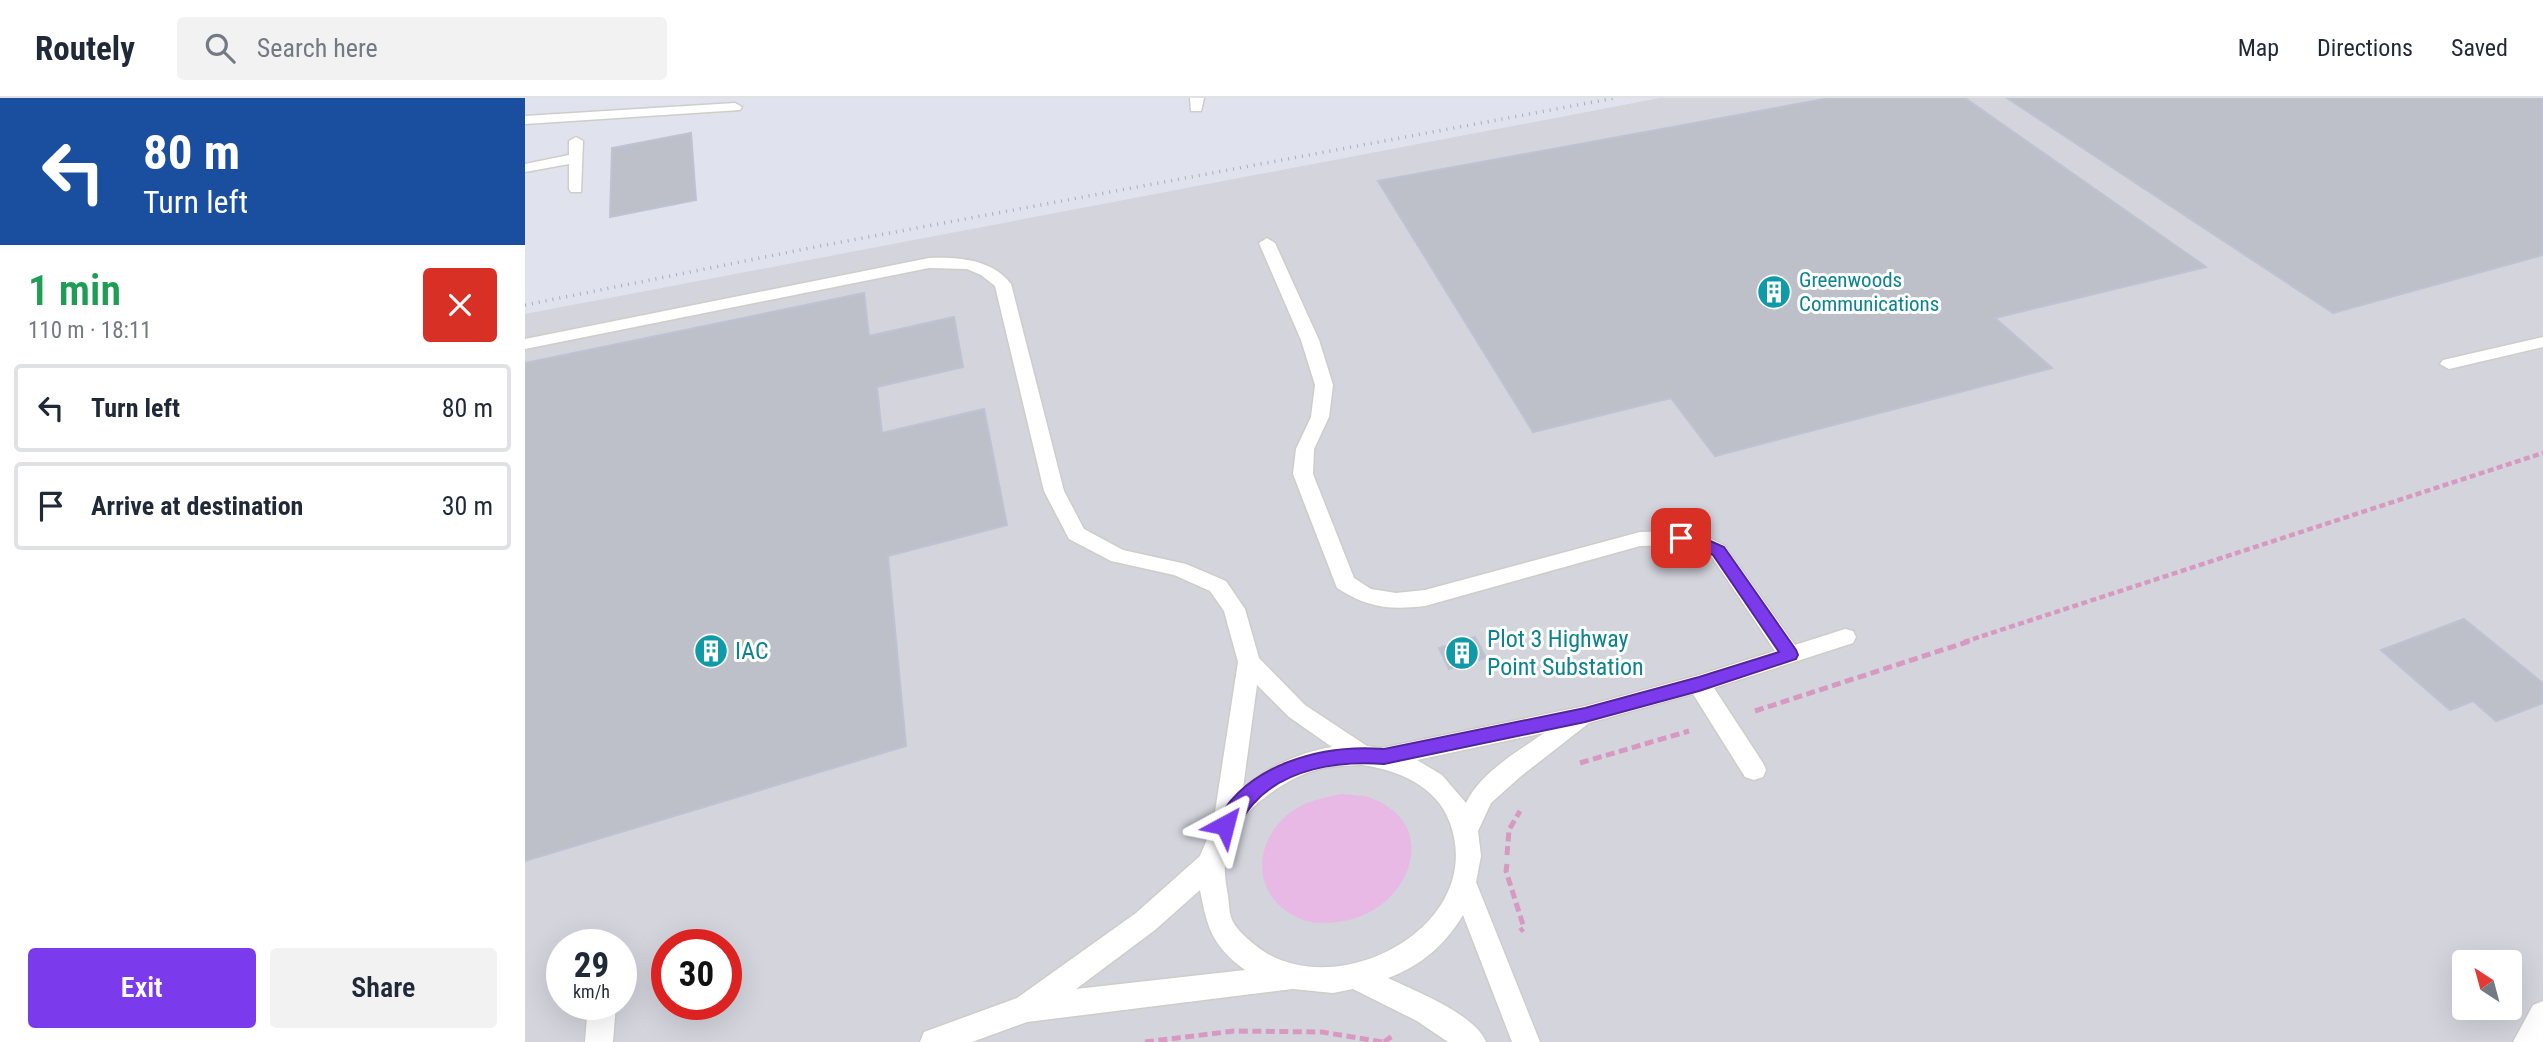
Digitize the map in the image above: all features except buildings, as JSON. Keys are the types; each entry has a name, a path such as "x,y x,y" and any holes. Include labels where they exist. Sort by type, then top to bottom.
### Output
{"street":[{"path":"525,120 735,107"},
{"path":"576,141 576,189"},
{"path":"525,168 577,158"},
{"path":"1266,243 1310,340 1324,386 1320,417 1305,449 1303,474 1345,583 1366,596 1396,601 1425,598 1640,539 1681,538 1701,542 1719,551 1790,655"},
{"path":"525,344 929,262 953,262 990,271 1003,284 1054,491 1076,534 1118,556 1179,569 1218,586 1234,609 1249,662 1225,825 1210,863 1175,899 1027,1008"},
{"path":"2449,364 2543,342"},
{"path":"1225,825 1248,796 1283,772 1320,759 1373,756 1585,715 1699,684 1845,637"},
{"path":"934,1042 1027,1008 1292,977 1340,980 1358,978 1388,967 1428,941 1445,925 1465,886 1469,847 1466,829 1453,802 1434,782 1402,763 1373,756 1297,711 1249,662"},
{"path":"1699,684 1754,770"},
{"path":"1466,829 1482,796 1511,770 1585,715"},
{"path":"1210,863 1219,923 1232,943 1267,969 1292,977"},
{"path":"1465,886 1526,1042"},
{"path":"1358,978 1427,1011 1472,1042"},
{"path":"2528,1042 2543,1015"},
{"path":"599,1042 601,1020"}],"path":[{"path":"1578,764 1724,721 2543,453"},
{"path":"1493,957 1524,928 1506,872 1509,830 1521,810"},
{"path":"1145,1042 1234,1031 1322,1032 1383,1042 1427,1011"}],"shaded area":[{"path":"1660,98 2543,98 2543,1042 525,1042 525,314"},
{"path":"1341,794 1368,797 1392,810 1406,827 1411,846 1409,867 1399,886 1383,903 1362,916 1337,922 1307,921 1296,917 1278,904 1269,891 1263,878 1264,850 1279,823 1291,812 1309,803"}],"railway":[{"path":"525,305 820,246 1615,98"}],"place":[{"name":"Greenwoods Communications","path":"1774,292"},
{"name":"IAC","path":"711,651"},
{"name":"Plot 3 Highway Point Substation","path":"1462,653"}],"route":[{"path":"1225,825 1248,796 1283,772 1320,759 1362,755 1384,757 1585,715 1699,684 1790,655 1719,551 1701,542 1681,538"}]}
